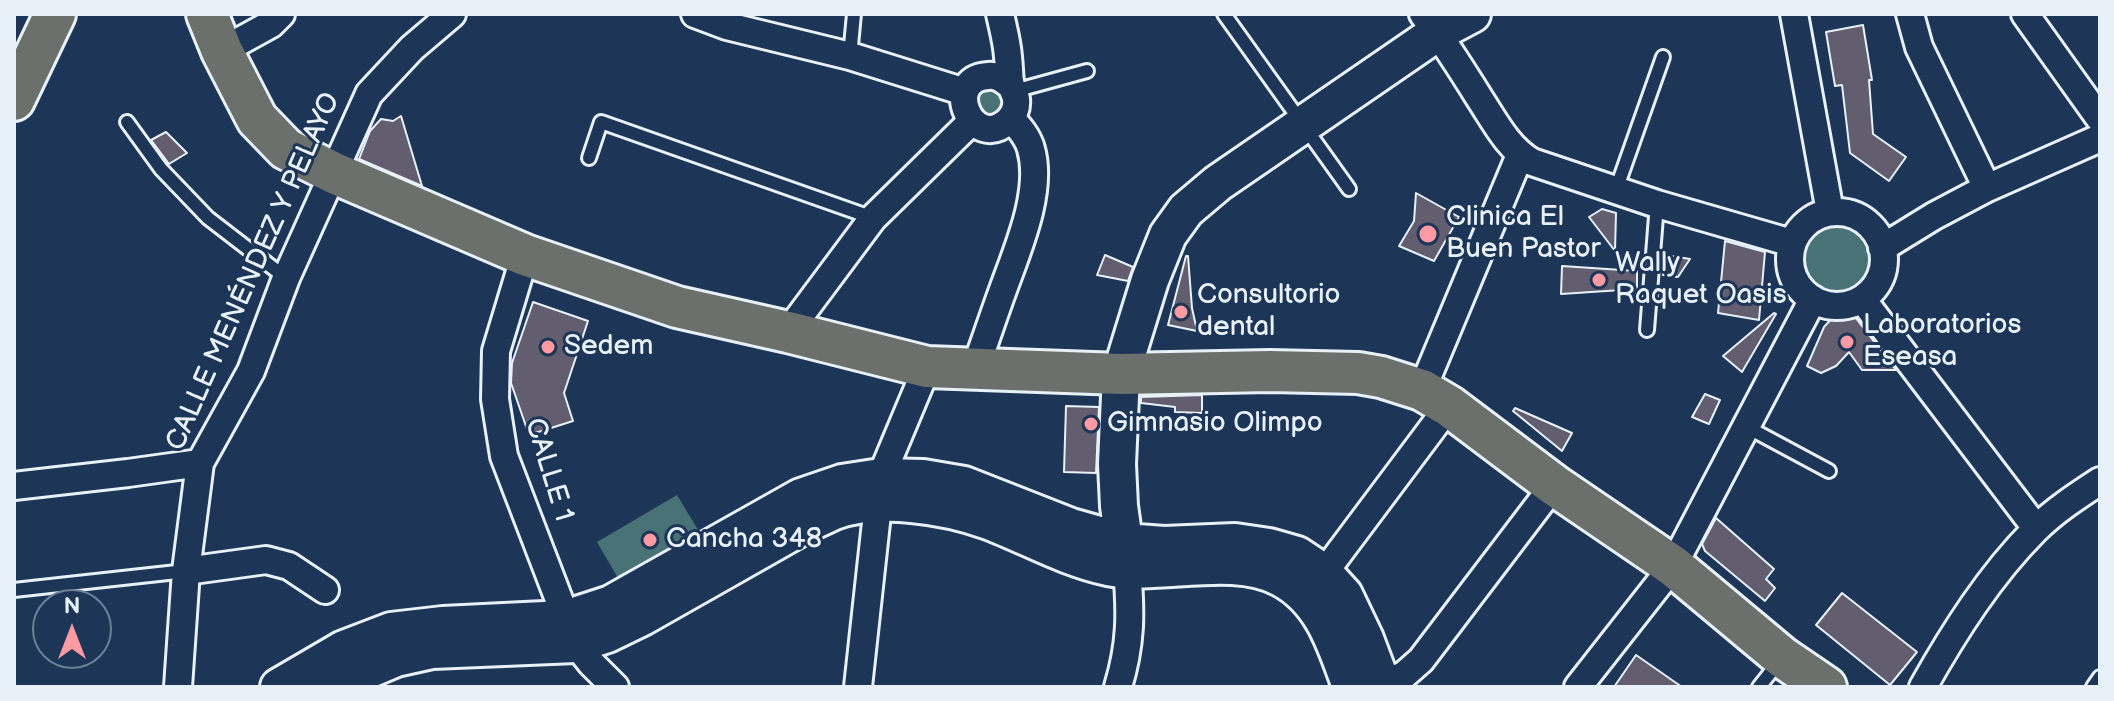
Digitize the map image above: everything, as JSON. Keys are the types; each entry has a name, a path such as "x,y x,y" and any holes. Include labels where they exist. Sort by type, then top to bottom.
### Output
{"main road":[{"path":"16,88 55,14"},
{"path":"207,14 257,119 286,149 334,173 525,255 677,307 927,367 1121,374 1358,373 1381,377 1436,398 1554,485 1673,566 1771,672 1826,687"}],"street":[{"path":"222,51 271,24 281,14"},
{"name":"CALLE MENÉNDEZ Y PELAYO","path":"178,687 186,571 200,463 251,371 286,278 369,94 412,48 452,14"},
{"path":"695,14 727,26 850,56 965,92"},
{"path":"1000,14 1016,105 1011,118 997,127 988,128 972,121 964,107 965,92 969,86 982,77 997,76 1012,88"},
{"path":"1118,687 1129,640 1130,603 1117,464 1121,374 1150,280 1168,235 1199,197 1304,125 1431,23 1472,14"},
{"path":"1794,14 1830,212"},
{"path":"1910,14 1919,47 1987,188"},
{"path":"2025,14 2100,119"},
{"path":"1431,23 1504,137 1520,155 1532,162 1657,204 1792,243"},
{"path":"975,369 1023,232 1033,190 1031,149 1025,135 1011,118"},
{"path":"788,332 873,218 972,121"},
{"path":"1882,248 1987,188 2100,138"},
{"path":"1324,573 1436,398 1520,155"},
{"path":"1830,212 1857,216 1869,224 1882,248 1882,271 1878,282 1862,299 1837,306 1813,299 1803,291 1795,281 1789,256 1792,243 1807,222 1830,212"},
{"name":"CALLE 1","path":"525,255 496,351 495,399 504,456 571,631 591,663 615,687"},
{"path":"1578,687 1673,566 1813,299"},
{"path":"1862,299 2036,528"},
{"path":"858,687 879,490 927,367"},
{"path":"14,486 200,463"},
{"path":"335,687 396,658 432,650 571,631 611,604 801,497 842,483 879,490 923,478 964,485 1071,527 1126,555 1262,570 1281,578 1311,600 1336,645 1373,686"},
{"path":"1923,687 1947,645 1994,578 2036,528 2100,481"},
{"path":"1373,686 1404,675 1421,660 1554,485"},
{"path":"1126,555 1164,545 1235,542 1297,555 1324,573 1344,595 1365,639 1373,686"},
{"path":"186,571 266,560 289,566 325,590"},
{"path":"294,683 344,649 391,631 443,625 571,631"}],"lane":[{"path":"850,56 854,14"},
{"path":"1224,14 1349,189"},
{"path":"1616,190 1663,57"},
{"path":"1012,88 1087,71"},
{"path":"127,122 161,169 208,218 286,278"},
{"path":"589,158 601,122 873,218"},
{"path":"1647,330 1657,204"},
{"path":"1747,427 1829,471"},
{"path":"14,590 186,571"},
{"path":"2093,687 2100,677"}],"green space":[{"path":"994,84 1009,108 984,122 972,94"},
{"path":"1837,223 1862,233 1872,258 1862,283 1837,293 1812,283 1802,258 1812,233"},
{"name":"Cancha 348","path":"677,495 703,538 622,585 597,542"}],"building":[{"path":"1863,25 1872,80 1869,80 1873,134 1906,157 1889,181 1850,153 1842,85 1835,86 1826,32"},
{"path":"401,116 422,186 359,159 370,131 381,119 393,121"},
{"path":"166,132 187,153 169,164 151,140"},
{"name":"Clinica El Buen Pastor","path":"1416,193 1459,217 1434,261 1399,246 1414,221"},
{"path":"1602,209 1616,213 1615,251 1589,217"},
{"path":"1725,241 1765,252 1759,320 1718,313"},
{"path":"1105,255 1133,267 1128,281 1097,275"},
{"path":"1665,255 1690,259 1678,277 1663,275"},
{"path":"1188,256 1197,331 1168,325"},
{"name":"Wally Raquet Oasis","path":"1562,266 1637,271 1637,289 1561,294"},
{"name":"Sedem","path":"533,302 588,321 564,393 573,421 529,435 511,383 512,363"},
{"path":"1776,314 1742,372 1723,356"},
{"name":"Laboratorios Eseasa","path":"1834,316 1855,317 1896,370 1862,370 1849,352 1836,366 1821,373 1807,366 1824,327"},
{"path":"1705,394 1720,400 1709,424 1692,417"},
{"path":"1202,395 1202,413 1175,412 1175,407 1141,403 1141,397"},
{"path":"1066,406 1099,407 1096,473 1064,472"},
{"path":"1515,408 1572,433 1562,451 1513,411"},
{"path":"1716,518 1774,569 1766,579 1775,588 1765,601 1705,551 1702,544"},
{"path":"1842,593 1917,652 1890,685 1816,625"},
{"path":"1636,655 1682,687 1614,687"}],"place":[{"name":"Clinica El Buen Pastor","path":"1428,234"},
{"name":"Wally Raquet Oasis","path":"1599,280"},
{"name":"Consultorio dental","path":"1181,312"},
{"name":"Laboratorios Eseasa","path":"1847,342"},
{"name":"Sedem","path":"548,347"},
{"name":"Gimnasio Olimpo","path":"1091,424"},
{"name":"Cancha 348","path":"650,540"}]}
